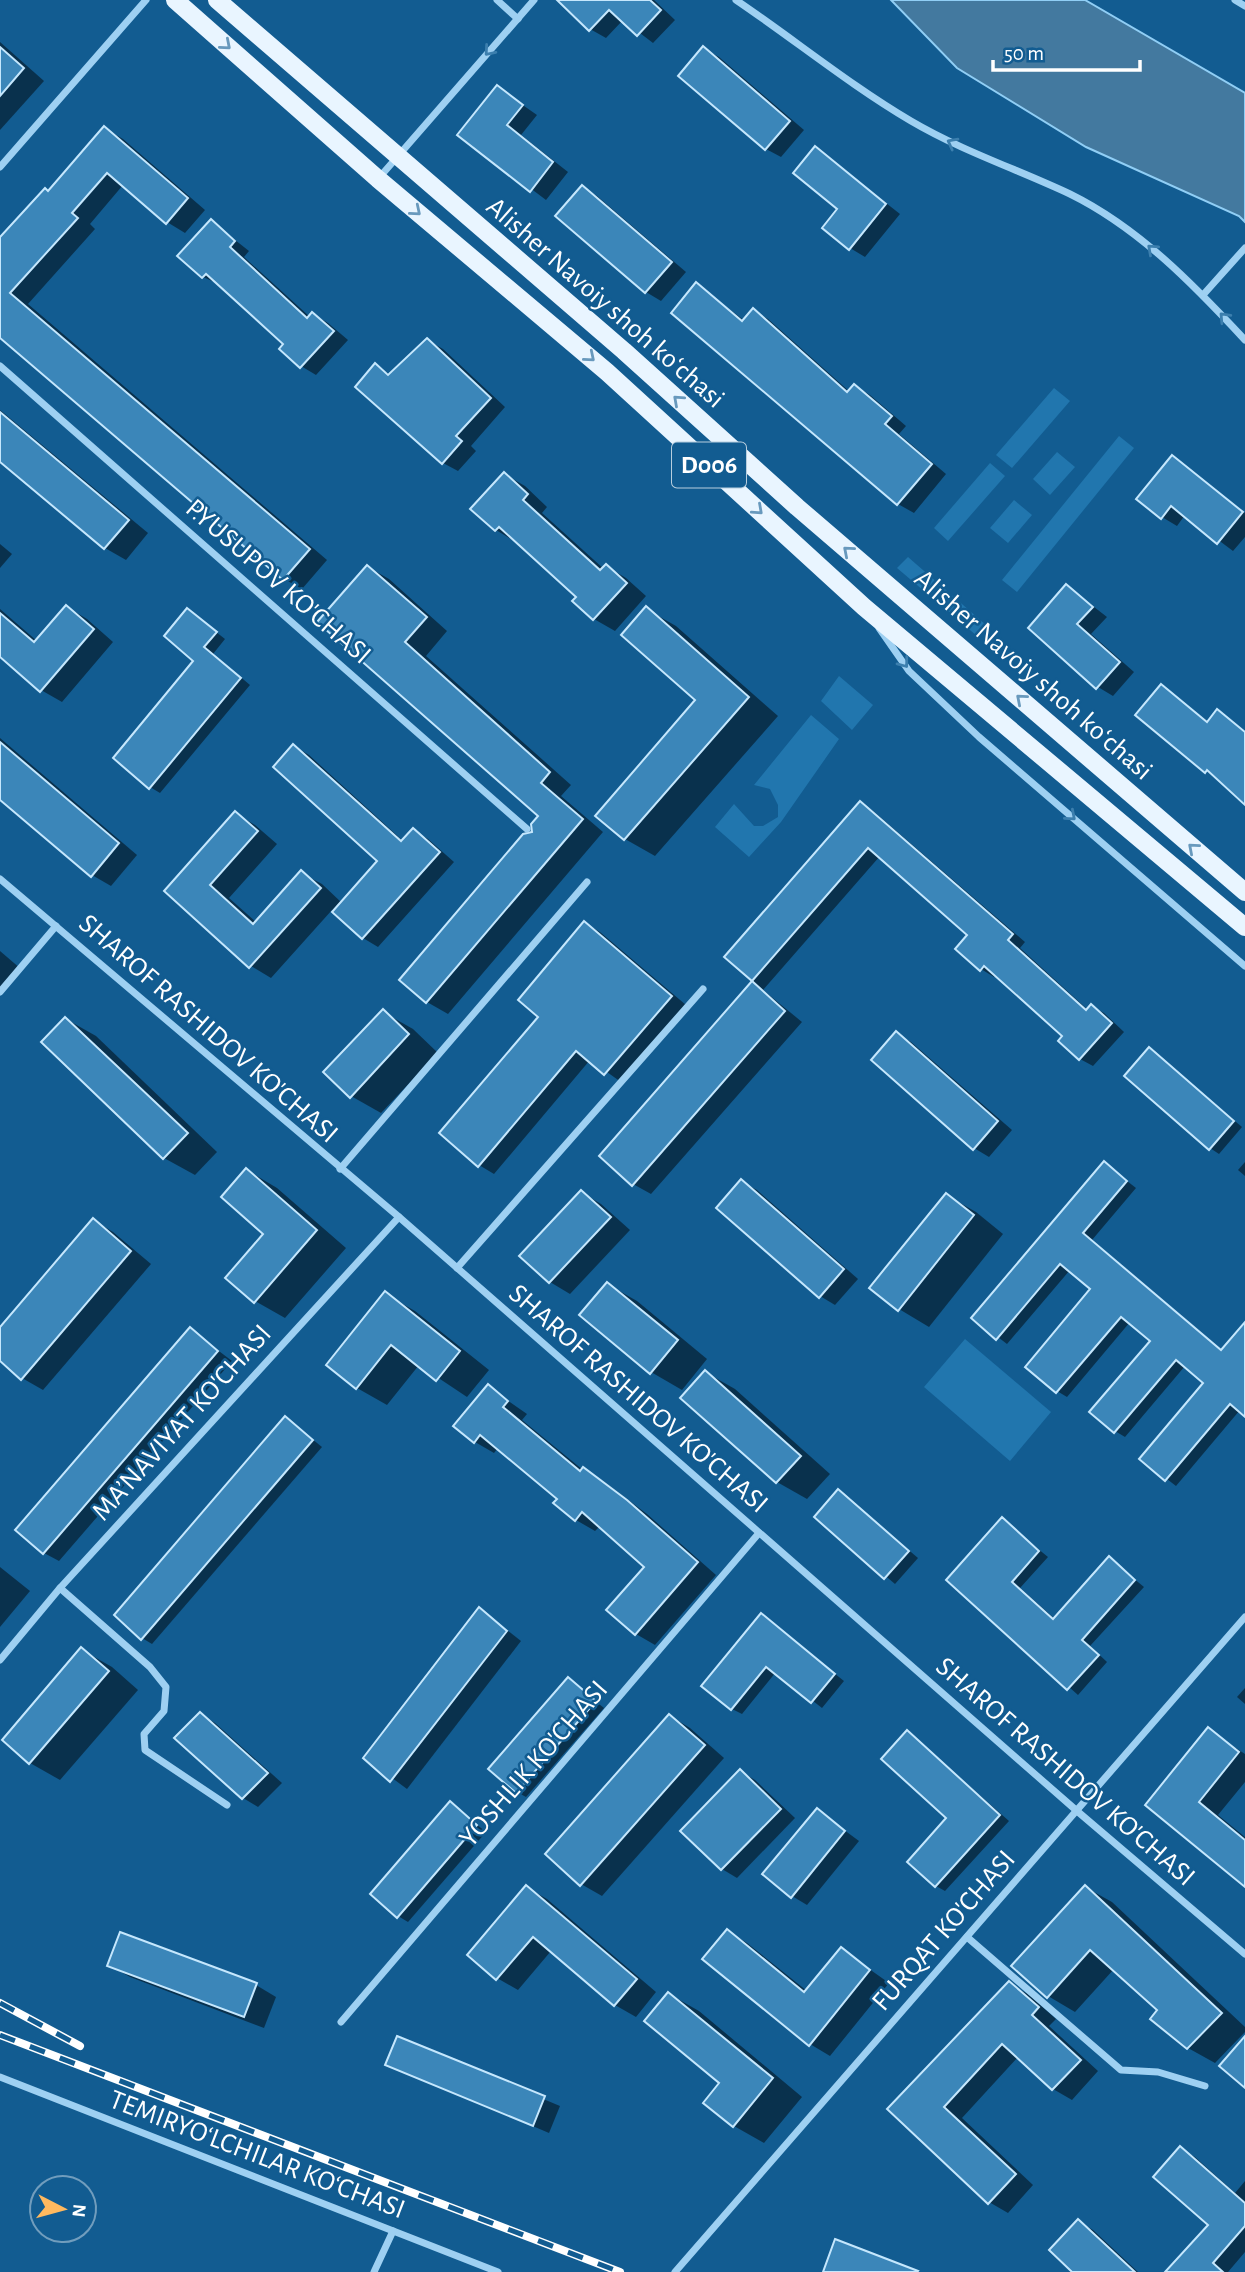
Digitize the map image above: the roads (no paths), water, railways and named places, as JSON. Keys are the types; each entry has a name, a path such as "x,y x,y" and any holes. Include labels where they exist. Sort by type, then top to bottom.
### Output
{"main road":[{"name":"Alisher Navoiy shoh koʻchasi","path":"175,0 378,179 607,372 864,607 1245,927"},
{"name":"Alisher Navoiy shoh koʻchasi","path":"217,0 1245,892"}],"street":[{"path":"0,167 146,0"},
{"path":"497,0 518,19"},
{"path":"378,179 534,0"},
{"path":"736,0 909,120 959,148 1072,195 1141,239 1203,295 1245,340"},
{"path":"1235,0 1245,6"},
{"path":"1203,295 1245,248"},
{"name":"P.YUSUPOV KO'CHASI","path":"0,366 527,829"},
{"name":"Alisher Navoiy shoh koʻchasi","path":"864,607 909,671 971,729 1245,966"},
{"name":"SHAROF RASHIDOV KO'CHASI","path":"0,879 399,1217 1077,1811 1245,1954"},
{"path":"340,1169 587,882"},
{"path":"0,992 56,926"},
{"path":"457,1268 704,989"},
{"name":"MA’NAVIYAT KO'CHASI","path":"0,1660 60,1588 399,1217"},
{"name":"YOSHLIK KO'CHASI","path":"341,2022 759,1533"},
{"path":"60,1588 150,1667 166,1687 164,1711 144,1734 145,1750 228,1805"},
{"name":"FURQAT KO'CHASI","path":"675,2272 1245,1617"},
{"path":"967,1937 1121,2070 1158,2072 1205,2086"},
{"name":"TEMIRYO‘LCHILAR KO‘CHASI","path":"0,2077 498,2272"},
{"path":"374,2272 393,2231"}],"railway":[{"path":"0,2003 80,2046"},
{"path":"0,2035 620,2272"}]}
